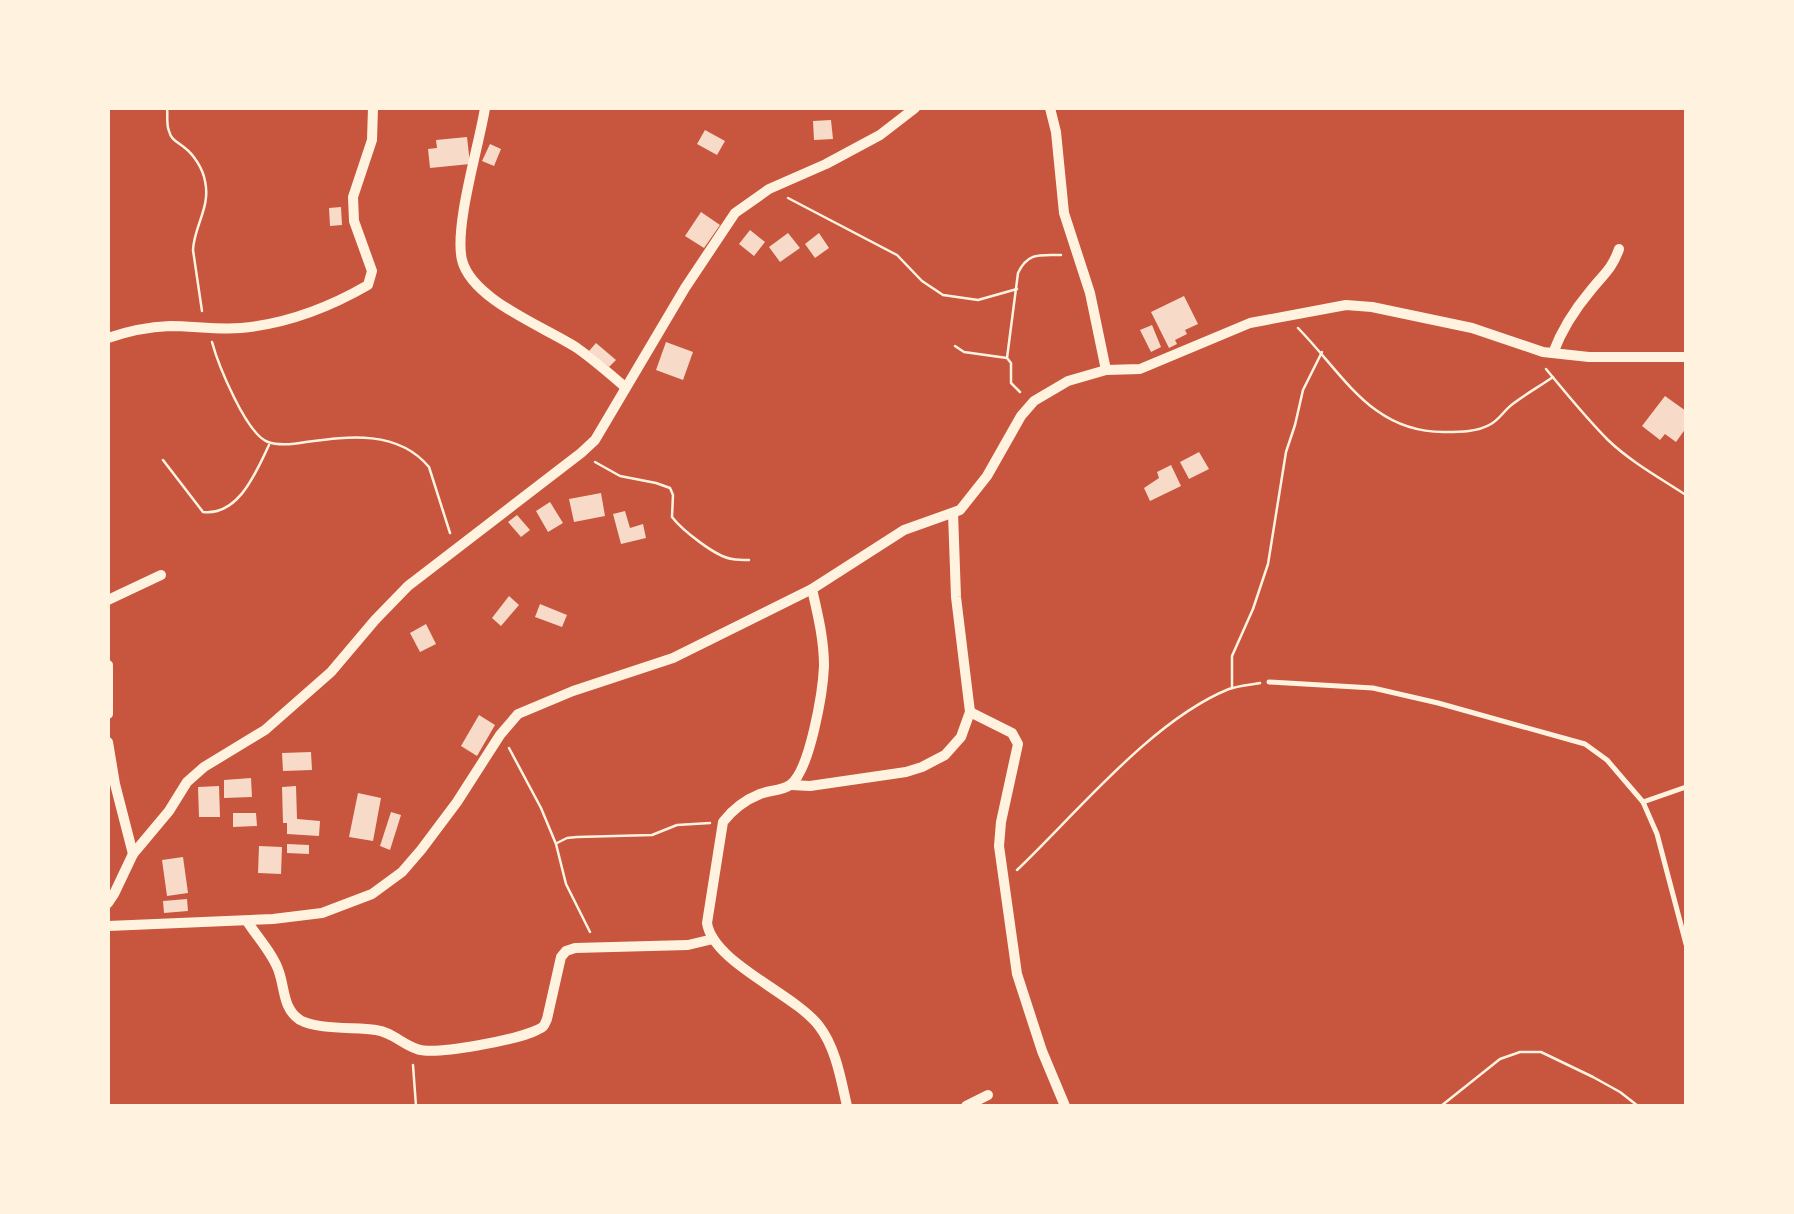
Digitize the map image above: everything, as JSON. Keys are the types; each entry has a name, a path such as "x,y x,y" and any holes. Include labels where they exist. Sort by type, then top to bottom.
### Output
{"street":[{"path":"108,338 149,328 238,328 288,319 368,285 372,271 354,221 353,197 372,140 373,108"},
{"path":"485,108 462,233 462,259 470,277 488,294 579,350 626,387"},
{"path":"108,903 133,854 187,782 204,767 265,730 331,672 408,586 595,440 735,212 769,190 880,135 915,108"},
{"path":"1050,108 1064,213 1090,293 1106,370"},
{"path":"1552,353 1563,328 1613,267 1619,250"},
{"path":"108,926 247,921 322,913 372,894 402,872 518,714 674,658 812,589 904,530 953,514 966,504 987,476 1020,416 1034,400 1068,381 1106,370 1140,369 1250,323 1346,305 1472,328 1552,353 1686,357"},
{"path":"847,1106 835,1058 821,1028 709,933 707,923 723,822 734,808 791,784 810,786 865,779 922,767 945,755 961,737 970,712 956,597 953,514"},
{"path":"108,600 162,575"},
{"path":"791,784 808,753 824,668 821,627 812,589"},
{"path":"108,665 108,714"},
{"path":"970,712 1012,732 1018,744 998,846 1018,974 1064,1106"},
{"path":"108,742 111,785 133,854"},
{"path":"247,921 278,967 288,1008 299,1019 386,1032 426,1051 455,1049 543,1027 561,957 566,951 602,946 688,946 713,940"},
{"path":"966,1106 988,1095"}],"lane":[{"path":"1269,682 1373,688 1585,744 1607,760 1643,802 1657,834 1686,944"},
{"path":"1643,802 1686,787"}],"path":[{"path":"167,108 169,132 193,157 206,182 206,207 193,250 199,300 216,356 237,403 260,438 270,443 362,436 378,438 416,455 432,472 456,549"},
{"path":"769,190 897,255 922,281 943,295 978,300 1017,289"},
{"path":"1034,400 1011,383 1007,358 1018,273 1032,256 1078,256"},
{"path":"1286,316 1382,416 1431,432 1463,432 1494,423 1511,404 1553,377"},
{"path":"955,346 964,352 1007,358"},
{"path":"1529,348 1610,442 1686,494"},
{"path":"1232,688 1232,656 1268,564 1286,452 1303,390 1322,352"},
{"path":"162,460 203,512 210,514 242,495 270,443"},
{"path":"581,453 620,476 670,488 672,517 682,528 721,556 749,560"},
{"path":"1004,882 1144,746 1193,708 1232,688 1269,682"},
{"path":"500,735 528,779 556,844 566,884 590,932 602,946"},
{"path":"556,844 569,838 652,835 678,826 723,822"},
{"path":"416,1106 412,1075 417,1050"},
{"path":"1441,1106 1500,1059 1520,1052 1541,1052 1620,1092 1638,1106"}],"building":[{"path":"831,120 833,139 814,140 813,121"},
{"path":"705,130 725,141 717,155 697,144"},
{"path":"467,137 470,164 430,168 428,149 437,148 436,140"},
{"path":"490,144 501,149 494,166 482,161"},
{"path":"341,207 342,225 330,226 329,208"},
{"path":"701,212 720,225 704,248 685,236"},
{"path":"750,230 765,242 754,256 739,244"},
{"path":"788,233 800,248 780,262 769,247"},
{"path":"819,233 829,248 815,258 805,244"},
{"path":"1184,296 1198,324 1185,330 1187,334 1169,348 1151,312"},
{"path":"1152,325 1161,347 1151,352 1140,330"},
{"path":"666,342 693,352 683,380 656,370"},
{"path":"596,343 616,360 609,367 589,351"},
{"path":"1665,396 1686,411 1686,428 1676,442 1665,434 1660,440 1642,426"},
{"path":"1199,452 1209,469 1189,479 1180,462"},
{"path":"1171,465 1181,486 1150,501 1144,488 1159,478 1157,472"},
{"path":"601,493 605,516 574,522 569,499"},
{"path":"550,502 563,523 548,532 536,511"},
{"path":"625,511 630,528 643,524 646,538 621,544 613,514"},
{"path":"517,515 530,530 521,537 508,522"},
{"path":"509,596 519,605 501,626 492,618"},
{"path":"540,604 567,615 562,627 535,617"},
{"path":"426,624 436,644 420,652 410,633"},
{"path":"479,715 495,725 477,756 461,746"},
{"path":"311,752 312,770 283,771 282,753"},
{"path":"251,778 252,797 224,798 224,780"},
{"path":"219,786 220,817 199,817 198,787"},
{"path":"296,786 297,819 320,821 319,836 287,834 282,787"},
{"path":"358,793 381,798 373,841 349,837"},
{"path":"391,812 401,815 390,850 380,846"},
{"path":"233,813 256,813 257,826 233,827"},
{"path":"287,844 309,845 309,854 287,853"},
{"path":"259,846 282,847 281,874 258,873"},
{"path":"183,857 188,893 167,896 162,860"},
{"path":"187,899 188,911 164,913 163,901"}]}
